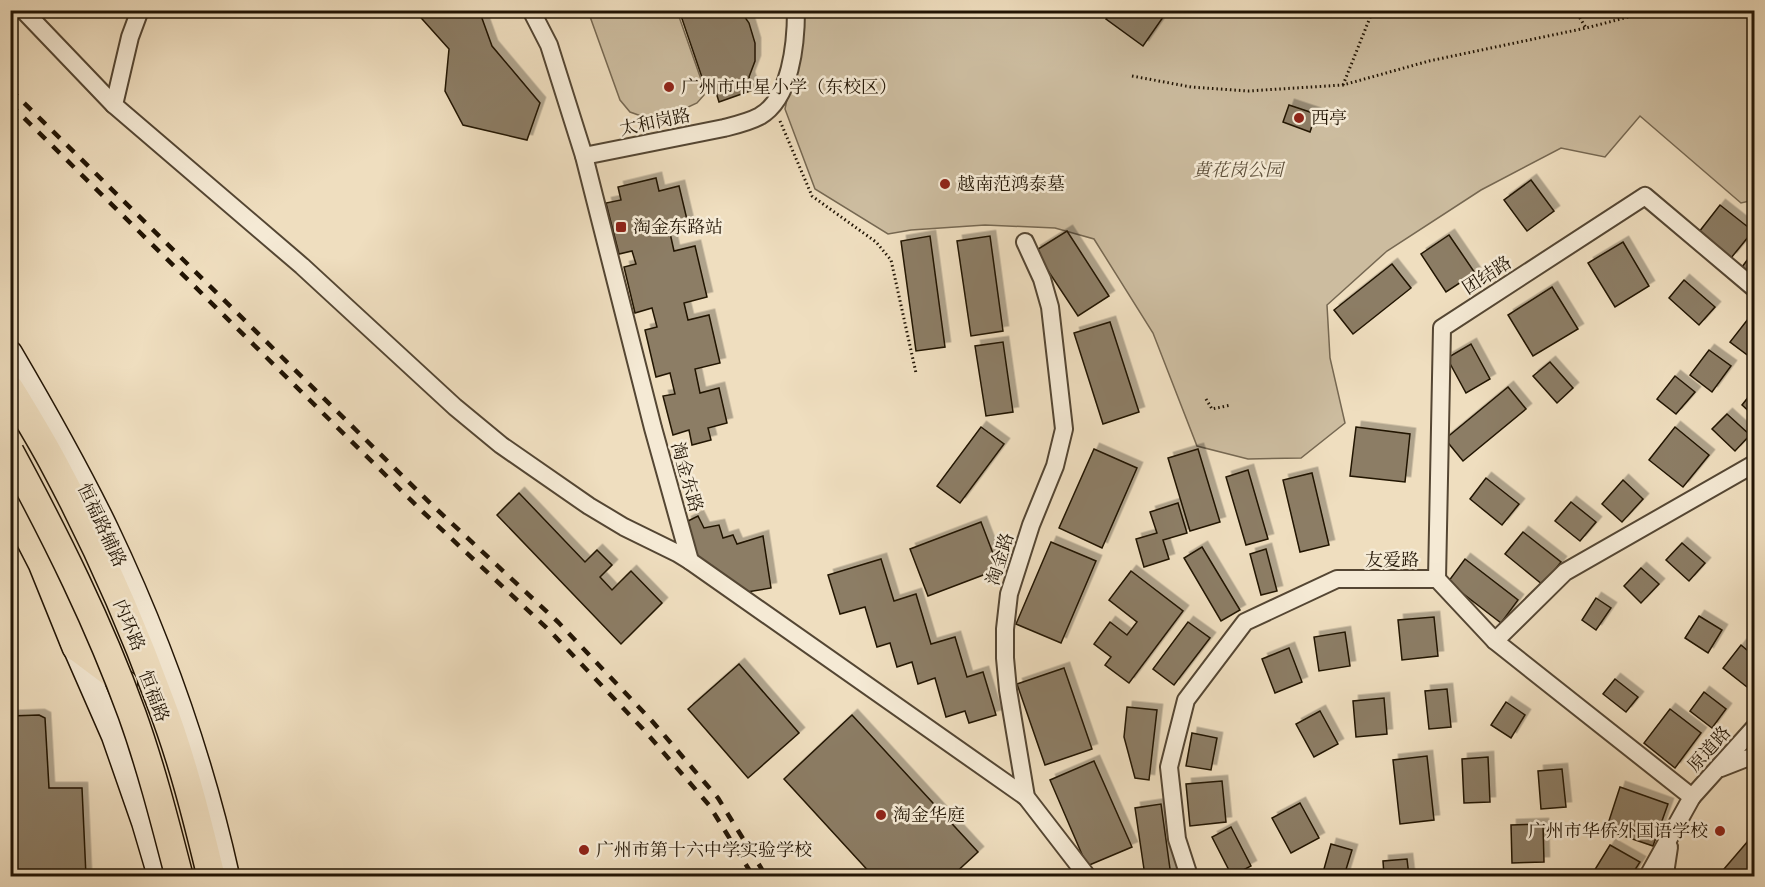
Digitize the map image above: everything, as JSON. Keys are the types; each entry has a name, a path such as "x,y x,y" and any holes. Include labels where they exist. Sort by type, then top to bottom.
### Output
{"highway":[{"name":"内环路","path":"10,389 56,467 127,619 161,703 192,799 209,876"},
{"name":"内环路","path":"10,452 69,565 106,649 152,775 181,876"},
{"path":"10,501 42,563 76,647"}],"main road":[{"name":"恒福路辅路","path":"10,353 77,471 136,596 184,726 206,794 227,876"},
{"name":"恒福路","path":"10,396 68,499 122,614 166,727 209,876"},
{"name":"恒福路","path":"10,443 73,562 106,637 160,786 181,876"},
{"path":"10,531 76,647 114,736 160,876"},
{"path":"76,647 124,683"}],"street":[{"path":"23,10 114,105 302,266 455,407 501,445 589,506 690,561 1026,797"},
{"path":"114,105 130,37 140,10"},
{"name":"淘金东路","path":"531,10 549,45 584,156 653,428 690,561"},
{"name":"太和岗路","path":"584,156 742,123 760,116 773,105 787,80 793,48 796,10"},
{"name":"团结路","path":"1437,579 1442,328 1645,196 1755,288"},
{"name":"淘金路","path":"1025,242 1042,279 1050,307 1064,429 1055,466 1031,525 1012,585 1005,629 1008,690 1026,797 1087,876"},
{"path":"1495,641 1565,572 1755,464"},
{"name":"友爱路","path":"1188,876 1177,838 1169,767 1186,700 1245,622 1337,579 1437,579 1495,641 1692,797"},
{"name":"原道路","path":"1692,797 1755,728"},
{"path":"1717,770 1755,757"},
{"path":"1648,876 1692,797"},
{"path":"1666,876 1672,832"}],"path":[{"path":"1342,85 1373,10"},
{"path":"1575,10 1586,28"},
{"path":"1132,76 1191,87 1248,91 1342,85 1429,61 1586,28 1655,10"},
{"path":"1741,10 1749,19 1755,20"},
{"path":"773,105 812,196 876,242 891,260 916,373"},
{"path":"1206,399 1212,409 1231,405"}],"green space":[{"path":"588,11 677,11 703,85 704,95 697,103 669,116 644,117 630,112 620,100"},
{"name":"黄花岗公园","path":"801,11 1754,11 1754,200 1741,203 1640,116 1605,157 1561,148 1481,190 1387,251 1327,305 1330,358 1345,423 1301,458 1248,459 1197,446 1153,333 1094,239 1055,228 985,225 911,230 888,234 815,189 785,109 801,32"}],"building":[{"path":"414,10 479,10 492,46 540,103 527,140 463,125 445,91 449,49"},
{"path":"679,10 740,10 749,23 755,43 755,61 749,77 753,90 719,102 715,89 707,92"},
{"path":"1112,10 1168,10 1143,46 1106,19"},
{"name":"西亭","path":"1289,105 1316,114 1310,132 1283,122"},
{"path":"656,178 659,191 679,186 689,228 670,233 674,251 695,246 707,297 684,303 688,320 709,315 720,363 695,369 700,393 719,388 727,423 708,428 711,440 692,445 689,430 673,435 663,396 675,394 670,373 656,377 645,330 657,327 652,308 635,313 624,267 636,264 632,251 619,254 606,203 621,200 618,187"},
{"path":"1531,180 1554,211 1527,231 1504,200"},
{"path":"1720,205 1753,231 1731,258 1699,232"},
{"path":"1067,231 1109,296 1078,316 1035,251"},
{"path":"1449,235 1475,273 1446,292 1421,254"},
{"path":"930,236 945,347 916,351 901,241"},
{"path":"990,236 1003,331 971,336 957,241"},
{"path":"1623,242 1649,286 1615,307 1588,263"},
{"path":"1754,251 1754,277 1742,267"},
{"path":"1392,264 1411,288 1353,334 1334,310"},
{"path":"1684,280 1715,307 1699,325 1669,298"},
{"path":"1552,287 1578,329 1533,356 1508,315"},
{"path":"1748,319 1754,324 1754,360 1730,342"},
{"path":"1110,322 1139,412 1103,424 1074,333"},
{"path":"1003,342 1013,412 986,416 975,346"},
{"path":"1471,344 1490,379 1466,393 1447,358"},
{"path":"1709,350 1731,366 1712,392 1690,375"},
{"path":"1550,362 1573,388 1557,403 1533,376"},
{"path":"1675,376 1695,392 1676,414 1657,399"},
{"path":"1508,387 1526,409 1463,461 1445,439"},
{"path":"1754,390 1754,416 1742,405"},
{"path":"1727,414 1750,435 1735,451 1712,429"},
{"path":"981,427 1004,444 960,503 937,486"},
{"path":"1356,427 1410,434 1405,482 1350,476"},
{"path":"1675,427 1709,455 1683,487 1649,460"},
{"path":"1094,449 1137,468 1102,548 1059,528"},
{"path":"1198,449 1220,522 1190,531 1168,458"},
{"path":"1248,470 1268,539 1246,545 1226,477"},
{"path":"1312,473 1329,545 1300,552 1283,480"},
{"path":"1486,478 1519,504 1502,525 1470,499"},
{"path":"1623,480 1643,499 1622,522 1602,504"},
{"path":"519,493 585,562 597,550 612,565 600,577 612,590 631,571 662,603 621,644 497,515"},
{"path":"1571,502 1596,522 1580,541 1555,521"},
{"path":"1178,503 1187,533 1163,540 1169,559 1144,567 1136,539 1157,533 1150,512"},
{"path":"698,516 704,528 719,525 723,538 733,535 737,544 763,536 771,588 747,592 695,555 686,522"},
{"path":"981,522 999,569 928,596 910,549"},
{"path":"1523,532 1561,562 1543,585 1505,554"},
{"path":"1051,542 1096,561 1061,643 1016,624"},
{"path":"1682,543 1705,563 1689,581 1666,560"},
{"path":"1202,547 1240,610 1221,621 1184,558"},
{"path":"1266,549 1277,591 1261,595 1250,554"},
{"path":"881,559 894,601 916,594 931,644 955,637 967,677 983,672 996,715 969,723 965,711 946,717 935,678 918,684 912,662 897,667 890,643 877,647 865,607 840,614 828,575"},
{"path":"1465,559 1518,600 1501,623 1448,582"},
{"path":"1641,568 1659,584 1641,603 1624,586"},
{"path":"1131,571 1183,611 1129,683 1105,665 1111,657 1094,644 1110,622 1127,635 1137,622 1109,600"},
{"path":"1596,598 1611,608 1596,630 1582,620"},
{"path":"1699,616 1722,630 1708,653 1685,638"},
{"path":"1434,617 1438,656 1402,660 1398,620"},
{"path":"1188,622 1210,638 1174,685 1153,669"},
{"path":"1345,632 1350,666 1319,671 1314,637"},
{"path":"1741,645 1754,656 1754,677 1747,687 1723,668"},
{"path":"1289,648 1302,682 1275,693 1262,659"},
{"path":"739,664 799,733 748,778 688,709"},
{"path":"1064,668 1092,749 1045,765 1017,684"},
{"path":"1615,679 1638,697 1626,712 1603,694"},
{"path":"1447,689 1451,727 1429,729 1425,691"},
{"path":"1704,692 1726,709 1712,728 1690,711"},
{"path":"1384,698 1387,734 1356,737 1353,701"},
{"path":"1506,702 1525,715 1511,738 1491,725"},
{"path":"1127,707 1157,710 1149,780 1135,778 1124,737"},
{"path":"1670,709 1701,733 1675,768 1644,743"},
{"path":"1320,711 1338,744 1314,757 1296,724"},
{"path":"39,715 45,718 49,788 82,788 86,876 10,876 10,716"},
{"name":"淘金华庭","path":"852,715 978,852 952,876 873,876 784,779"},
{"path":"1192,733 1217,738 1211,770 1186,766"},
{"path":"1427,756 1434,820 1400,824 1393,760"},
{"path":"1488,757 1490,802 1464,803 1462,759"},
{"path":"1094,761 1132,847 1087,866 1050,780"},
{"path":"1562,769 1566,807 1541,809 1538,771"},
{"path":"1222,781 1226,822 1190,826 1186,784"},
{"path":"1620,787 1668,804 1653,846 1606,830"},
{"path":"1300,803 1319,838 1291,853 1272,818"},
{"path":"1161,804 1171,876 1145,876 1135,808"},
{"path":"1543,824 1544,862 1512,863 1511,825"},
{"path":"1231,827 1251,866 1232,876 1212,837"},
{"path":"1754,834 1754,876 1718,876"},
{"path":"1331,844 1352,850 1344,876 1322,876"},
{"path":"1610,845 1640,862 1631,876 1591,876"},
{"path":"1407,859 1409,876 1384,876 1383,861"}],"railway":[{"path":"10,89 431,504 558,622 652,721 718,798 766,876"},
{"path":"10,104 423,512 550,631 643,729 709,805 753,876"}],"place":[{"name":"广州市中星小学（东校区）","path":"669,87"},
{"name":"西亭","path":"1299,118"},
{"name":"越南范鸿泰墓","path":"945,184"},
{"name":"淘金东路站","path":"621,227"},
{"name":"淘金华庭","path":"881,815"},
{"name":"广州市华侨外国语学校","path":"1720,831"},
{"name":"广州市第十六中学实验学校","path":"584,850"}]}
